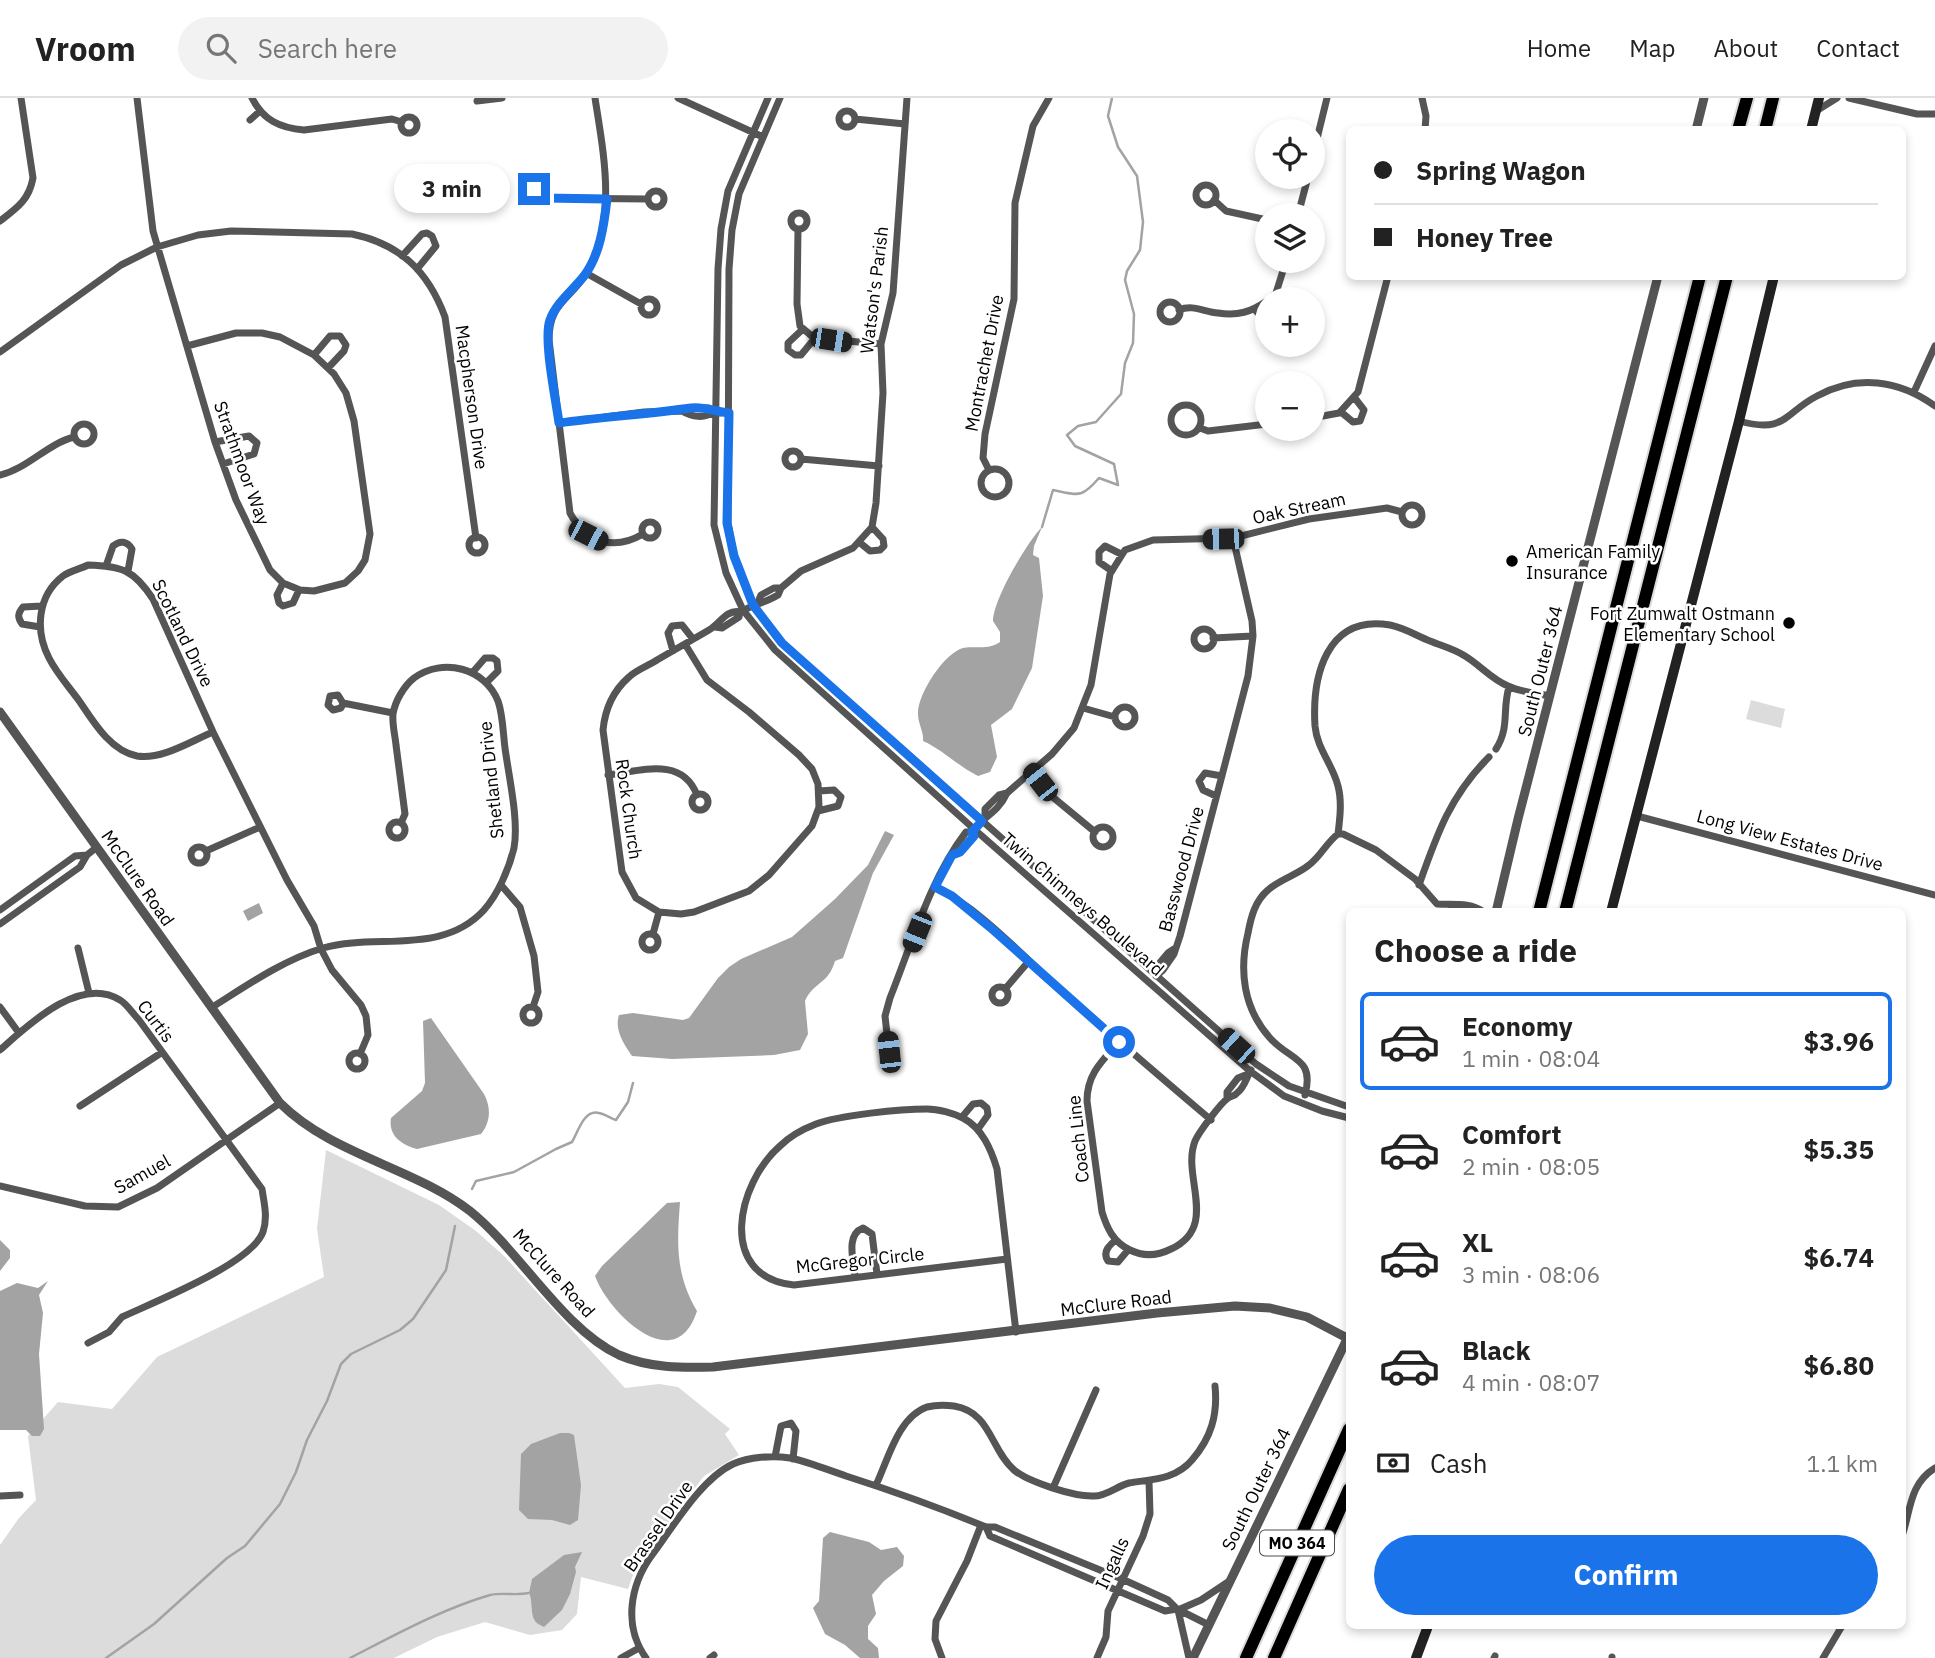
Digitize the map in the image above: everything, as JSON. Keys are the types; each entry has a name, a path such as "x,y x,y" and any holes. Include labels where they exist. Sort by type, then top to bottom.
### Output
{"highway":[{"path":"1739,126 1747,98"},
{"path":"1766,126 1773,98"},
{"path":"1540,908 1699,280"},
{"path":"1566,908 1726,280"},
{"name":"MO 364","path":"1246,1658 1346,1436"},
{"name":"MO 364","path":"1274,1658 1346,1496"}],"main road":[{"path":"1812,126 1819,98"},
{"path":"1612,908 1773,280"},
{"path":"1416,1658 1427,1629"}],"street":[{"path":"0,220 23,203 31,190 33,178 21,98"},
{"name":"Strathmoor Way","path":"137,98 150,208 158,247 215,442 256,546 270,570 283,583 299,590 314,592 345,583 365,560 370,534 354,421 346,393 328,368 314,355 280,337 262,333 236,333 187,346"},
{"path":"251,98 268,120 291,129 304,130 392,119 402,122"},
{"path":"477,101 502,98"},
{"path":"595,98 607,199 603,234 586,273 555,310 550,320 549,341 569,509 575,523 588,535 602,542 625,544 643,534"},
{"path":"678,98 701,102 763,136"},
{"name":"Twin Chimneys Boulevard","path":"768,98 729,191 721,229 714,525 726,573 742,611 775,650 973,830 1150,983 1249,1073 1284,1096 1346,1117"},
{"name":"Twin Chimneys Boulevard","path":"780,98 739,194 732,230 729,269 727,523 734,556 755,603 782,643 1256,1064 1289,1086 1346,1106"},
{"name":"Watson's Parish","path":"742,611 778,595 780,588 801,570 846,551 859,542 872,527 883,393 881,344 892,293 907,98"},
{"name":"Montrachet Drive","path":"989,471 983,458 985,434 1014,299 1015,203 1033,126 1049,98"},
{"path":"1322,119 1327,98"},
{"path":"1422,98 1425,126"},
{"path":"1697,126 1704,98"},
{"path":"1816,111 1838,98"},
{"path":"1849,98 1917,114 1935,114"},
{"path":"250,120 260,111"},
{"path":"855,119 905,124"},
{"path":"544,198 648,199"},
{"path":"1214,200 1226,211 1255,217"},
{"path":"798,229 797,315 803,329 815,338 881,344"},
{"name":"Macpherson Drive","path":"0,352 121,265 158,247 198,235 231,231 352,233 386,244 417,269 434,290 445,317 476,537"},
{"path":"402,256 422,234 432,236 436,246 417,269"},
{"path":"586,273 641,304"},
{"path":"1325,416 1341,412 1361,386 1387,280"},
{"name":"South Outer 364","path":"1497,908 1657,280"},
{"path":"1179,310 1186,307 1219,314 1245,314 1255,310"},
{"path":"803,329 788,343 788,351 801,355 815,338"},
{"path":"314,355 330,336 340,336 346,345 344,351 328,368"},
{"path":"1913,392 1935,346"},
{"path":"1739,421 1778,424 1815,396 1847,384 1882,382 1913,392 1935,406"},
{"path":"1341,412 1353,422 1360,421 1364,410 1354,397"},
{"path":"1183,405 1193,406 1202,418 1200,428 1188,436 1178,433 1171,420 1174,410 1183,405"},
{"path":"559,423 644,412 682,411 690,415 708,416 715,412 729,413"},
{"path":"1200,428 1208,431 1255,425"},
{"path":"215,442 249,436 257,443 254,454 223,464"},
{"path":"0,475 13,471 59,441 74,437"},
{"path":"801,459 879,466"},
{"name":"Oak Stream","path":"889,1052 885,1016 890,998 935,887 952,855 960,852 974,836 973,830 983,819 985,809 1052,754 1071,733 1083,708 1091,685 1106,590 1121,554 1136,544 1153,540 1233,538 1309,519 1387,508 1402,512"},
{"name":"Watson's Parish","path":"859,542 870,551 880,550 884,546 883,540 872,527"},
{"name":"Basswood Drive","path":"1150,983 1169,962 1180,936 1248,676 1253,636 1233,538"},
{"path":"106,566 113,546 122,542 129,544 132,549 128,571"},
{"name":"Oak Stream","path":"1112,571 1099,562 1099,552 1109,547 1121,554"},
{"name":"Scotland Drive","path":"213,732 158,755 138,756 119,750 91,718 48,657 40,627 42,606 48,593 65,575 88,565 128,571 141,582 153,599 213,732 260,827 314,926 332,970 348,987 366,1016 367,1041 360,1054"},
{"name":"Strathmoor Way","path":"283,583 277,595 283,606 293,603 299,590"},
{"name":"Scotland Drive","path":"40,627 22,624 19,613 23,607 42,606"},
{"name":"Rock Church","path":"659,912 636,898 622,872 603,730 605,713 615,692 630,676 715,627 722,628 739,617 742,611"},
{"path":"673,651 668,633 672,626 682,625 693,639"},
{"path":"1303,1103 1308,1080 1305,1068 1270,1038 1256,1019 1242,978 1242,956 1254,908 1266,891 1308,866 1338,834 1338,785 1318,744 1315,728 1318,671 1325,655 1338,639 1363,625 1391,625 1454,650 1509,687 1550,696"},
{"path":"1213,638 1253,636"},
{"path":"653,934 659,912 694,912 758,885 804,837 818,811 818,784 809,766 749,712 706,680 685,644"},
{"path":"401,823 405,814 393,713 400,693 414,678 429,670 449,666 472,673 486,682 498,671 497,661 485,658 472,673"},
{"name":"Shetland Drive","path":"211,1008 260,976 321,948 369,941 402,942 427,939 467,923 484,910 500,885 514,848 514,825 500,711 498,702 486,682"},
{"path":"1496,749 1506,726 1505,699 1509,687"},
{"path":"343,703 393,713"},
{"path":"1083,708 1115,717"},
{"name":"McClure Road","path":"0,712 280,1103 316,1132 468,1209 500,1238 578,1326 619,1354 657,1366 713,1367 1157,1313 1235,1306 1270,1308 1307,1317 1346,1335"},
{"path":"1419,885 1448,809 1472,774 1489,757"},
{"path":"608,775 672,770 686,776 697,795"},
{"path":"1030,770 1049,794 1095,832"},
{"name":"Basswood Drive","path":"1216,796 1203,790 1199,781 1205,773 1222,776"},
{"path":"818,811 838,806 841,797 834,790 819,790"},
{"name":"Long View Estates Drive","path":"1637,816 1935,895"},
{"path":"206,851 260,827"},
{"path":"1338,834 1356,839 1376,850 1419,885 1437,904 1463,904 1478,908"},
{"path":"0,924 80,867 86,855 97,847"},
{"path":"0,910 75,856 86,855"},
{"path":"500,885 520,907 534,956 538,992 533,1007"},
{"path":"935,887 952,896 1029,961 1211,1120"},
{"path":"1450,905 1453,908"},
{"path":"0,1050 54,1008 73,997 89,993 78,948"},
{"path":"1005,989 1029,961"},
{"name":"Curtis","path":"88,1343 108,1332 122,1317 229,1265 252,1247 262,1235 266,1212 261,1189 139,1020 121,1000 105,994 89,993"},
{"path":"0,1007 19,1033"},
{"name":"Coach Line","path":"1119,1042 1093,1072 1087,1089 1102,1212 1108,1230 1116,1240 1128,1250 1148,1255 1164,1252 1182,1243 1193,1227 1198,1207 1191,1160 1195,1141 1227,1098 1227,1092 1238,1078 1249,1073"},
{"path":"80,1106 161,1053"},
{"path":"1249,1073 1256,1064"},
{"name":"Samuel","path":"0,1186 85,1206 118,1207 157,1188 280,1103"},
{"name":"McGregor Circle","path":"962,1117 973,1104 981,1103 987,1108 988,1115 978,1129"},
{"name":"McGregor Circle","path":"1007,1259 794,1285 779,1283 755,1269 743,1244 741,1230 751,1185 764,1163 779,1146 795,1134 819,1123 850,1117 928,1109 962,1117 978,1129 988,1144 997,1170 1016,1332"},
{"path":"855,1277 852,1237 856,1231 863,1228 872,1234 877,1274"},
{"name":"Coach Line","path":"1116,1240 1106,1249 1105,1256 1108,1261 1118,1262 1128,1250"},
{"name":"South Outer 364","path":"1191,1658 1346,1340"},
{"path":"876,1485 903,1427 911,1416 928,1407 948,1406 968,1410 983,1421 1014,1471 1053,1488 1080,1496 1098,1496 1125,1484 1175,1473 1187,1466 1209,1434 1217,1407 1215,1386"},
{"path":"1053,1488 1096,1391"},
{"path":"775,1457 781,1426 791,1423 796,1431 793,1459"},
{"name":"Brassel Drive","path":"646,1658 633,1632 632,1616 634,1589 642,1568 712,1479 732,1465 767,1457 793,1459 876,1485 984,1526 995,1527 1168,1600 1178,1610 1207,1625"},
{"path":"1906,1520 1913,1491 1919,1481 1935,1468"},
{"name":"Ingalls","path":"1097,1658 1106,1637 1108,1611 1143,1536 1150,1514 1149,1480"},
{"path":"0,1496 20,1495"},
{"path":"942,1658 935,1639 936,1620 984,1526"},
{"name":"Brassel Drive","path":"984,1526 990,1536 1166,1611 1178,1610"},
{"path":"1191,1658 1178,1610 1201,1600 1228,1582"},
{"path":"1823,1658 1840,1629"},
{"path":"621,1658 639,1648"}],"shaded area":[{"path":"1042,527 1033,555 1039,558 1043,596 1032,668 1012,709 991,725 997,757 990,772 978,776 923,741 918,718 919,706 933,676 956,651 991,646 1000,642 1000,632 993,621 994,612 1020,558"},
{"path":"1751,700 1785,709 1781,728 1746,719"},
{"path":"885,831 894,835 873,873 843,958 835,961 829,975 812,990 805,1001 808,1034 800,1050 774,1055 672,1059 632,1056 619,1031 619,1015 633,1013 683,1020 689,1018 729,967 792,937 835,899 868,865"},
{"path":"259,903 263,913 248,921 243,911"},
{"path":"431,1018 484,1094 489,1114 487,1125 481,1134 417,1149 397,1139 392,1130 391,1118 422,1091 425,1083 423,1021"},
{"path":"326,1150 439,1205 476,1231 504,1256 625,1388 659,1384 678,1387 730,1429 725,1434 739,1455 704,1476 643,1556 628,1589 581,1577 577,1614 562,1630 530,1635 485,1622 437,1637 394,1658 0,1658 0,1545 36,1500 28,1436 58,1402 112,1409 157,1357 324,1277 317,1229"},
{"path":"680,1202 678,1245 681,1271 697,1311 687,1330 674,1339 658,1339 627,1321 602,1291 595,1276 667,1203"},
{"path":"0,1240 10,1250 10,1258 0,1271"},
{"path":"48,1281 39,1295 43,1313 39,1354 44,1429 40,1436 32,1436 26,1430 0,1430 0,1291 17,1283 38,1288"},
{"path":"560,1433 574,1435 581,1485 578,1520 570,1525 552,1520 528,1519 519,1510 521,1454 531,1444"},
{"path":"830,1532 869,1542 881,1550 897,1547 904,1556 903,1566 872,1595 876,1614 868,1626 868,1639 878,1648 879,1658 860,1658 845,1645 825,1634 813,1608 819,1601 823,1538"},
{"path":"582,1552 575,1567 570,1594 562,1610 544,1627 538,1624 533,1618 529,1593 532,1579 564,1555"}],"waterway":[{"path":"1042,527 1053,490 1079,494 1099,478 1118,485 1114,464 1075,446 1067,435 1078,426 1096,422 1121,394 1125,363 1133,343 1134,314 1125,280 1127,271 1140,250 1143,222 1137,176 1118,147 1108,116 1112,98"},
{"path":"472,1189 476,1181 514,1172 572,1142 589,1114 599,1113 616,1120 628,1102 633,1083"},
{"path":"106,1658 154,1624 227,1558 245,1546 280,1504 341,1364 351,1354 400,1330 413,1319 446,1270 455,1226"},
{"path":"350,1658 419,1623 472,1601 495,1594 528,1593"}],"place":[{"name":"American Family Insurance","path":"1512,561"},
{"name":"Fort Zumwalt Ostmann Elementary School","path":"1789,623"}],"route":[{"path":"534,189 539,189 544,198 607,199 603,234 586,273 555,310 550,320 549,341 559,423 690,408 709,408 714,412 729,413 727,523 734,556 753,605 782,643 982,821 972,832 974,836 960,852 952,855 935,887 952,896 991,928 1119,1042"}]}
